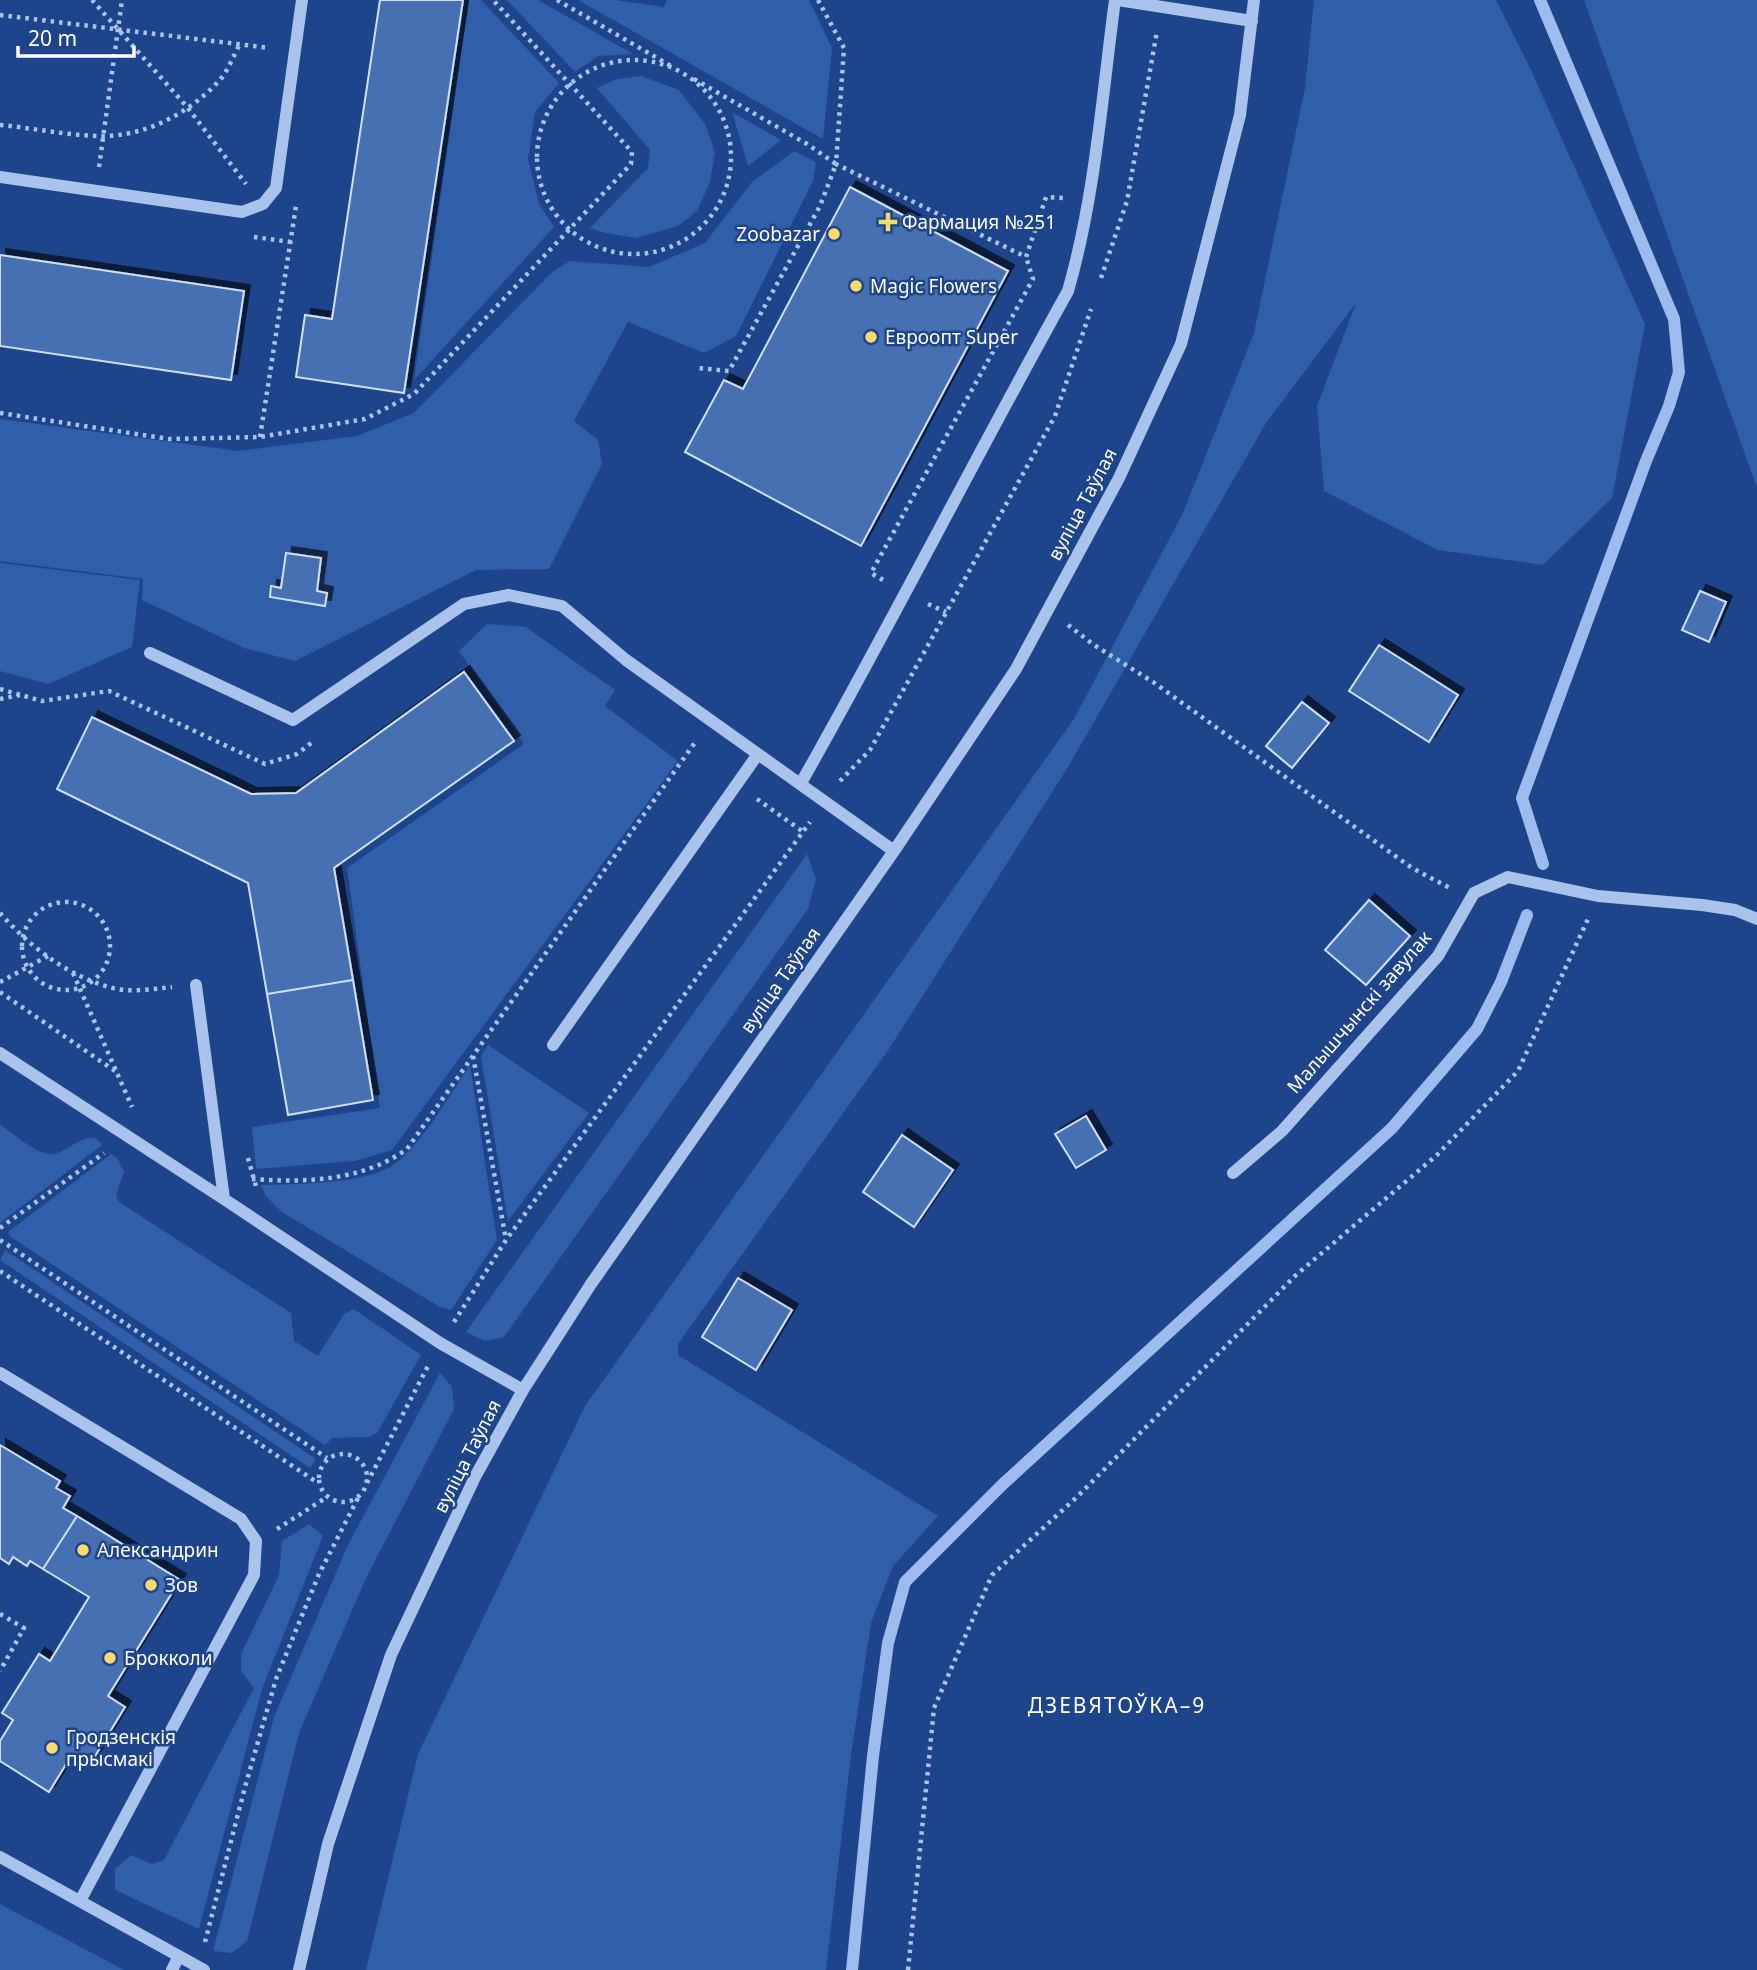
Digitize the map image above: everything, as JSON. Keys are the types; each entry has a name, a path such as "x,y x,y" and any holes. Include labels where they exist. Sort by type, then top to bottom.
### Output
{"street":[{"path":"0,177 242,212 263,204 276,188 302,0"},
{"path":"801,783 853,693 904,593 1068,291 1079,253 1117,0 1252,21"},
{"name":"вуліца Таўлая","path":"299,1970 328,1843 391,1655 475,1477 523,1390 590,1284 894,851 1016,669 1119,478 1181,344 1240,114 1254,0"},
{"path":"150,653 293,720 464,604 509,595 562,606 626,660 894,851"},
{"path":"553,1045 758,754"},
{"path":"1474,893 1508,877 1598,896 1702,905 1735,911 1757,919"},
{"name":"Малышчынскі завулак","path":"1233,1173 1282,1131 1438,956 1474,893"},
{"path":"196,985 224,1199"},
{"path":"0,1053 439,1343 523,1390"},
{"path":"0,1373 241,1519 256,1541 254,1575 80,1901"},
{"path":"0,1857 202,1969"},
{"path":"172,1970 179,1956"}],"path":[{"path":"92,0 188,108 246,183 242,212"},
{"path":"103,136 122,0"},
{"path":"0,413 169,439 260,437 365,419 414,394 631,164 632,152 493,0"},
{"path":"557,0 807,144 836,164 1026,257"},
{"path":"697,368 729,370 820,206 836,164 844,48 818,0"},
{"path":"0,15 295,51"},
{"path":"0,125 103,136 133,133 168,121 188,108 220,80 240,44"},
{"path":"640,60 677,70 707,92 726,124 732,160 724,196 703,227 672,247 636,255 599,249 568,229 544,197 536,157 545,116 569,84 603,65 640,60"},
{"path":"872,573 1033,279 1026,257 1046,197 1127,201"},
{"path":"260,437 297,202"},
{"path":"1094,645 1153,682 1412,868 1445,887 1474,893"},
{"path":"0,689 42,701 109,691 265,764 297,754 319,738"},
{"path":"0,699 22,695"},
{"path":"252,1179 276,1181 335,1177 367,1171 390,1162 407,1149 698,739 705,746"},
{"path":"736,784 802,831"},
{"path":"908,1970 934,1708 992,1575 1078,1496 1296,1275 1437,1155 1518,1070 1598,896"},
{"path":"69,901 90,908 105,923 112,943 108,964 95,981 79,989 59,990 40,983 27,968 22,953 22,938 31,918 48,905 69,901"},
{"path":"0,982 48,956"},
{"path":"0,1228 129,1137 142,1120 135,1115 73,973"},
{"path":"0,992 116,1072"},
{"path":"473,1055 506,1240"},
{"path":"222,1179 260,1197"},
{"path":"0,1240 327,1458"},
{"path":"0,1270 318,1483 327,1497 342,1503 358,1498"},
{"path":"202,1969 205,1941 276,1679 320,1574 367,1483 366,1468 356,1456 341,1453 327,1458 319,1470 318,1483"},
{"path":"256,1541 327,1497"},
{"path":"0,1614 24,1628 0,1671"}],"shaded area":[{"path":"469,0 481,0 559,83 535,112 528,159 539,204 554,227 414,380"},
{"path":"507,0 538,0 633,54 598,56 575,72"},
{"path":"578,0 615,0 664,7 667,0 809,0 832,48 823,139"},
{"path":"1314,0 1496,0 1530,68 1645,324 1612,498 1543,565 1438,550 1324,491 1317,406 1356,303 1266,423 1068,767 889,1049 678,1344 678,1355 938,1516 893,1566 871,1623 851,1755 826,1970 366,1970 418,1754 585,1406 1074,719 1183,513 1254,333 1305,88"},
{"path":"1584,0 1757,0 1757,486 1756,485"},
{"path":"641,76 679,90 705,124 715,152 710,182 697,211 678,226 636,238 590,228 648,168 650,150 597,88 617,79"},
{"path":"732,112 781,140 748,166"},
{"path":"794,151 816,162 813,181 736,336 704,353 628,322 574,421 598,440 602,464 549,569 476,570 295,661 244,648 142,600 143,579 0,561 0,419 239,451 357,436 414,413 552,272 570,261 649,267 705,243 752,182"},
{"path":"0,563 140,580 132,647 48,684 0,671"},
{"path":"487,624 526,627 615,690 605,706 678,761 392,1150 355,1161 256,1169 252,1127 380,1108 347,868 524,744 459,651"},
{"path":"807,854 816,879 808,909 504,1337 485,1341 466,1332"},
{"path":"488,1045 589,1113 508,1221 481,1056"},
{"path":"470,1065 497,1240 451,1310 440,1307 282,1212 266,1196 261,1185 345,1180 377,1173 390,1167 423,1135"},
{"path":"0,1124 32,1147 46,1153 59,1152 91,1138 102,1145 0,1223"},
{"path":"111,1154 117,1158 124,1172 116,1195 119,1202 291,1313 294,1341 318,1356 344,1314 354,1309 421,1355 377,1433 369,1437 332,1438 325,1445 11,1237 8,1232"},
{"path":"5,1250 316,1459 310,1468 0,1260"},
{"path":"440,1373 452,1387 454,1409 366,1578 299,1733 247,1941 232,1953 213,1951 274,1717 348,1545"},
{"path":"309,1524 323,1536 262,1689 199,1929 115,1890 115,1869 131,1855 152,1864 164,1860 254,1688 241,1671 241,1654 279,1575 282,1541"},
{"path":"0,1904 124,1970 0,1970"}],"building":[{"path":"380,0 463,0 404,393 296,377 305,315 332,319"},
{"name":"Евроопт Super","path":"850,187 1008,271 861,546 685,452 724,380 743,389"},
{"path":"0,255 244,291 231,380 0,346"},
{"path":"286,553 321,558 317,591 327,593 325,606 270,597 271,586 281,588"},
{"path":"1700,591 1726,602 1709,642 1682,630"},
{"path":"1379,645 1458,695 1429,742 1349,691"},
{"path":"464,672 514,741 334,868 353,980 267,994 248,883 57,789 92,717 251,794 296,793"},
{"path":"1302,702 1329,723 1292,768 1266,746"},
{"path":"1369,900 1410,936 1366,985 1325,950"},
{"path":"353,980 373,1100 288,1115 267,994"},
{"path":"1086,1116 1106,1150 1076,1168 1055,1134"},
{"path":"902,1135 953,1170 914,1227 863,1192"},
{"path":"738,1278 792,1310 756,1370 702,1337"},
{"path":"0,1445 60,1481 56,1488 70,1496 63,1508 77,1516 43,1569 30,1561 27,1566 13,1557 9,1564 0,1558"},
{"path":"77,1516 180,1580 108,1696 125,1707 89,1766 71,1756 49,1792 0,1761 0,1741 13,1720 2,1713 39,1654 50,1661 89,1597 43,1569"}],"waterway":[{"path":"1540,0 1674,319 1679,372 1669,406 1646,461 1522,798 1543,864"},
{"path":"852,1970 873,1756 888,1643 905,1582 1002,1485 1392,1128 1477,1029 1501,982 1527,915"}],"place":[{"name":"Фармация №251","path":"888,222"},
{"name":"Zoobazar","path":"834,234"},
{"name":"Magic Flowers","path":"856,286"},
{"name":"Евроопт Super","path":"871,337"},
{"name":"Александрин","path":"83,1550"},
{"name":"Зов","path":"151,1585"},
{"name":"Брокколи","path":"110,1658"},
{"name":"Гродзенскія прысмакі","path":"52,1748"}],"district":[{"name":"ДЗЕВЯТОЎКА–9","path":"1117,1706"}]}
